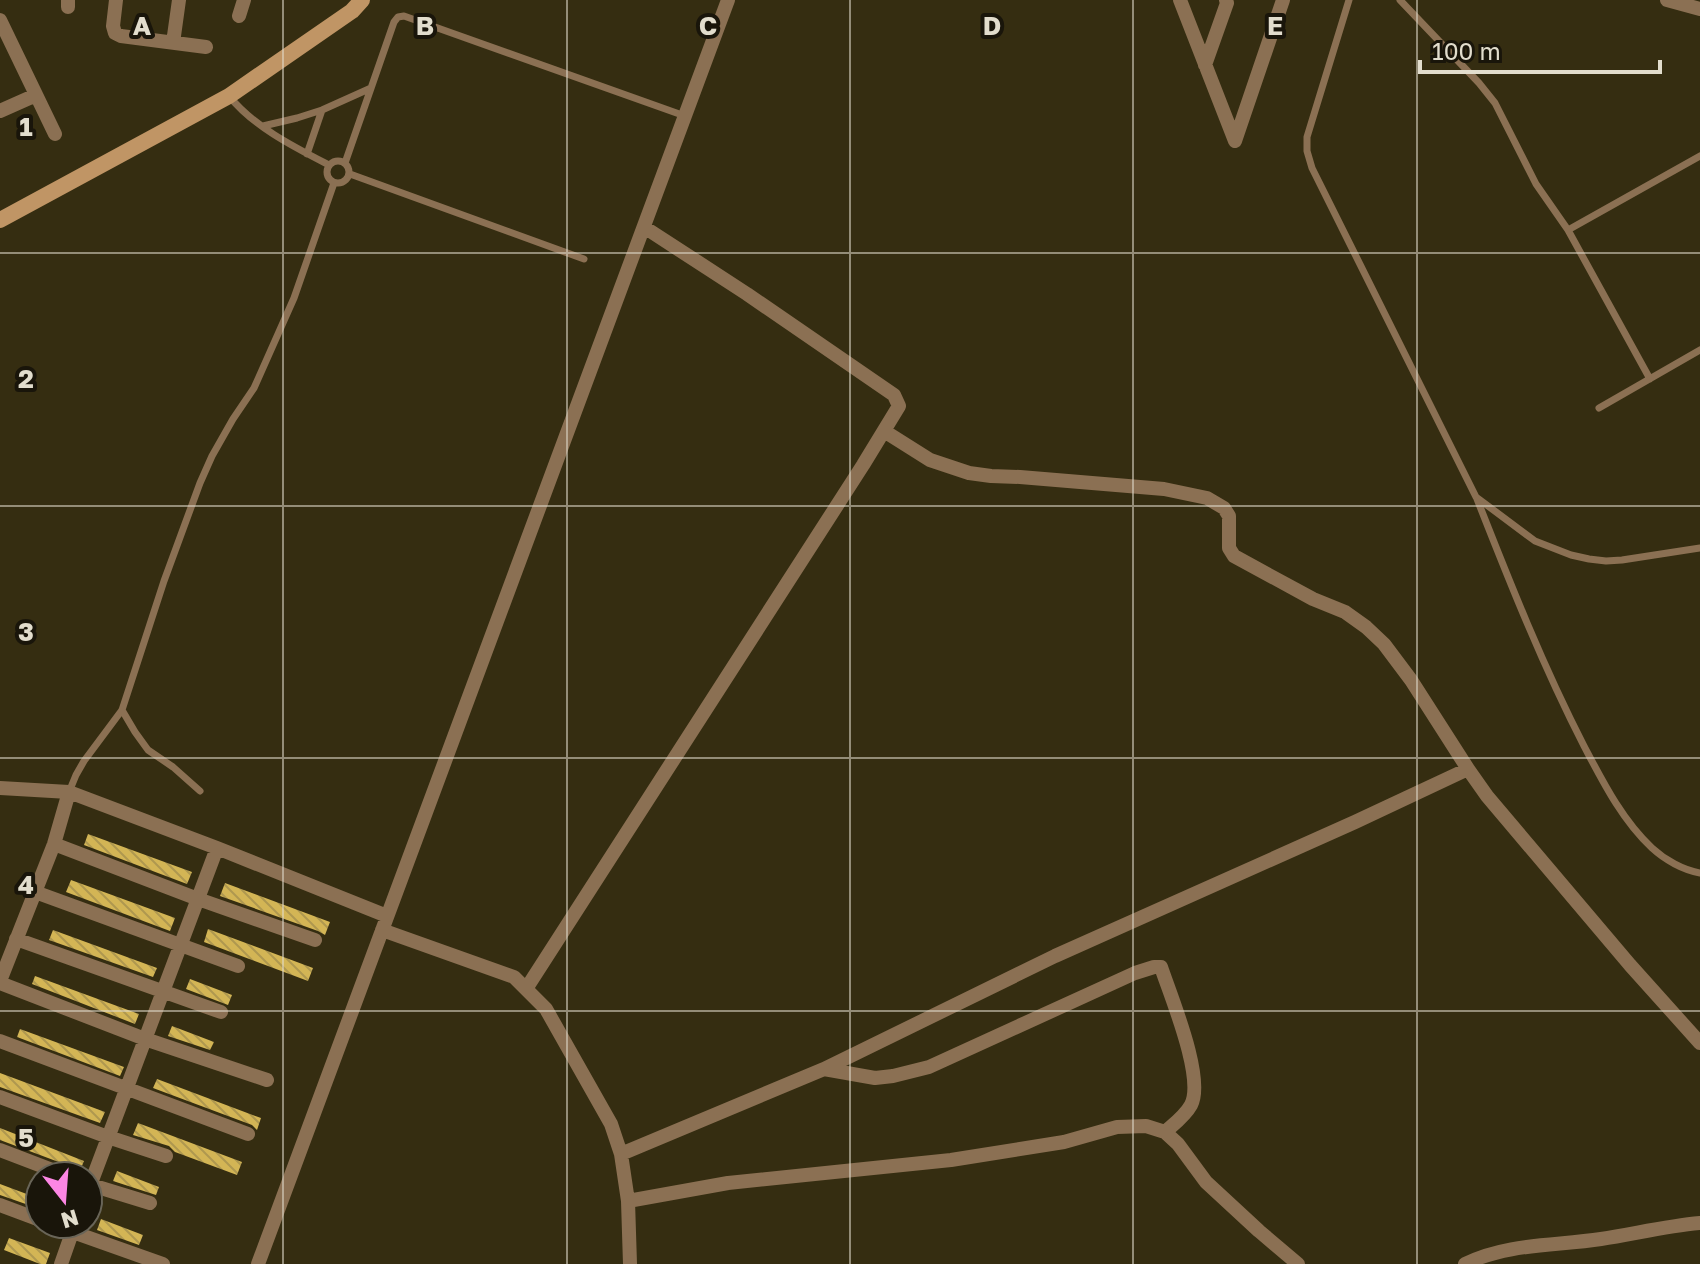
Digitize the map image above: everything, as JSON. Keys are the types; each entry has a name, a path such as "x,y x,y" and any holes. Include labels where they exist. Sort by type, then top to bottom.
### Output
{"street":[{"path":"116,0 115,33 206,47"},
{"path":"173,43 179,0"},
{"path":"239,16 244,0"},
{"path":"0,220 229,96 352,11 362,0"},
{"path":"258,1264 728,0"},
{"path":"1180,0 1235,141 1283,0"},
{"path":"1205,65 1226,0"},
{"path":"1667,0 1700,9"},
{"path":"0,20 55,134"},
{"path":"0,111 36,95"},
{"path":"526,989 899,406 894,395 644,227"},
{"path":"884,431 930,460 969,473 1164,489 1207,498 1224,508 1229,516 1229,548 1234,556 1313,599 1345,612 1384,644 1468,769 1548,870 1700,1043"},
{"path":"621,1154 824,1069 1055,956 1468,769"},
{"path":"0,788 69,792 217,848 514,977 546,1009 611,1124 621,1154 628,1201 630,1264"},
{"path":"69,792 54,844 0,982 145,1039 267,1080"},
{"path":"54,844 315,940"},
{"path":"99,1160 217,848"},
{"path":"35,892 238,966"},
{"path":"16,939 221,1012"},
{"path":"824,1069 875,1078 929,1067 1135,973 1161,967 1188,1050 1195,1084 1192,1102 1185,1114 1165,1132"},
{"path":"0,1041 248,1134"},
{"path":"0,1097 166,1156"},
{"path":"628,1201 728,1183 951,1160 1064,1142 1117,1127 1146,1126 1165,1132 1178,1144 1206,1182 1298,1264"},
{"path":"0,1150 26,1160"},
{"path":"104,1191 150,1203"},
{"path":"0,1205 24,1214"},
{"path":"1465,1264 1496,1252 1524,1247 1700,1223"},
{"path":"61,1264 70,1240"},
{"path":"104,1240 163,1264"}],"lane":[{"path":"1349,0 1309,128 1307,151 1312,168 1476,497 1548,673 1588,753 1622,813 1653,849 1687,871 1700,873"},
{"path":"1400,0 1495,103 1536,184 1568,230 1650,379"},
{"path":"345,163 394,22 404,16 685,116"},
{"path":"263,126 322,110 371,88"},
{"path":"229,96 241,111 329,165"},
{"path":"307,154 322,110"},
{"path":"1568,230 1700,156"},
{"path":"334,161 345,163 350,174 342,183 334,183 327,176 329,165 334,161"},
{"path":"350,174 584,259"},
{"path":"69,792 84,761 122,710 200,483 233,419 254,388 294,298 334,183"},
{"path":"1599,408 1700,350"},
{"path":"1476,497 1535,541 1571,555 1606,561 1700,548"},
{"path":"122,710 148,750 200,791"}],"building":[{"path":"88,834 192,872 187,884 84,845"},
{"path":"71,880 175,918 170,931 66,892"},
{"path":"225,883 330,922 325,935 220,896"},
{"path":"208,929 313,968 308,981 204,942"},
{"path":"53,930 157,968 153,977 49,940"},
{"path":"35,976 139,1014 135,1024 32,984"},
{"path":"190,979 232,995 228,1005 186,989"},
{"path":"172,1026 214,1042 210,1050 168,1036"},
{"path":"20,1029 124,1067 120,1076 17,1037"},
{"path":"0,1073 105,1112 100,1123 0,1087"},
{"path":"157,1079 261,1118 257,1130 252,1125 153,1088"},
{"path":"138,1123 242,1162 237,1175 175,1152 169,1146 133,1135"},
{"path":"0,1128 81,1160 53,1160 0,1140"},
{"path":"117,1171 159,1187 156,1195 113,1181"},
{"path":"0,1184 24,1193 24,1203 0,1195"},
{"path":"104,1220 143,1235 139,1245 104,1232"},
{"path":"9,1238 50,1253 46,1264 4,1250"}]}
